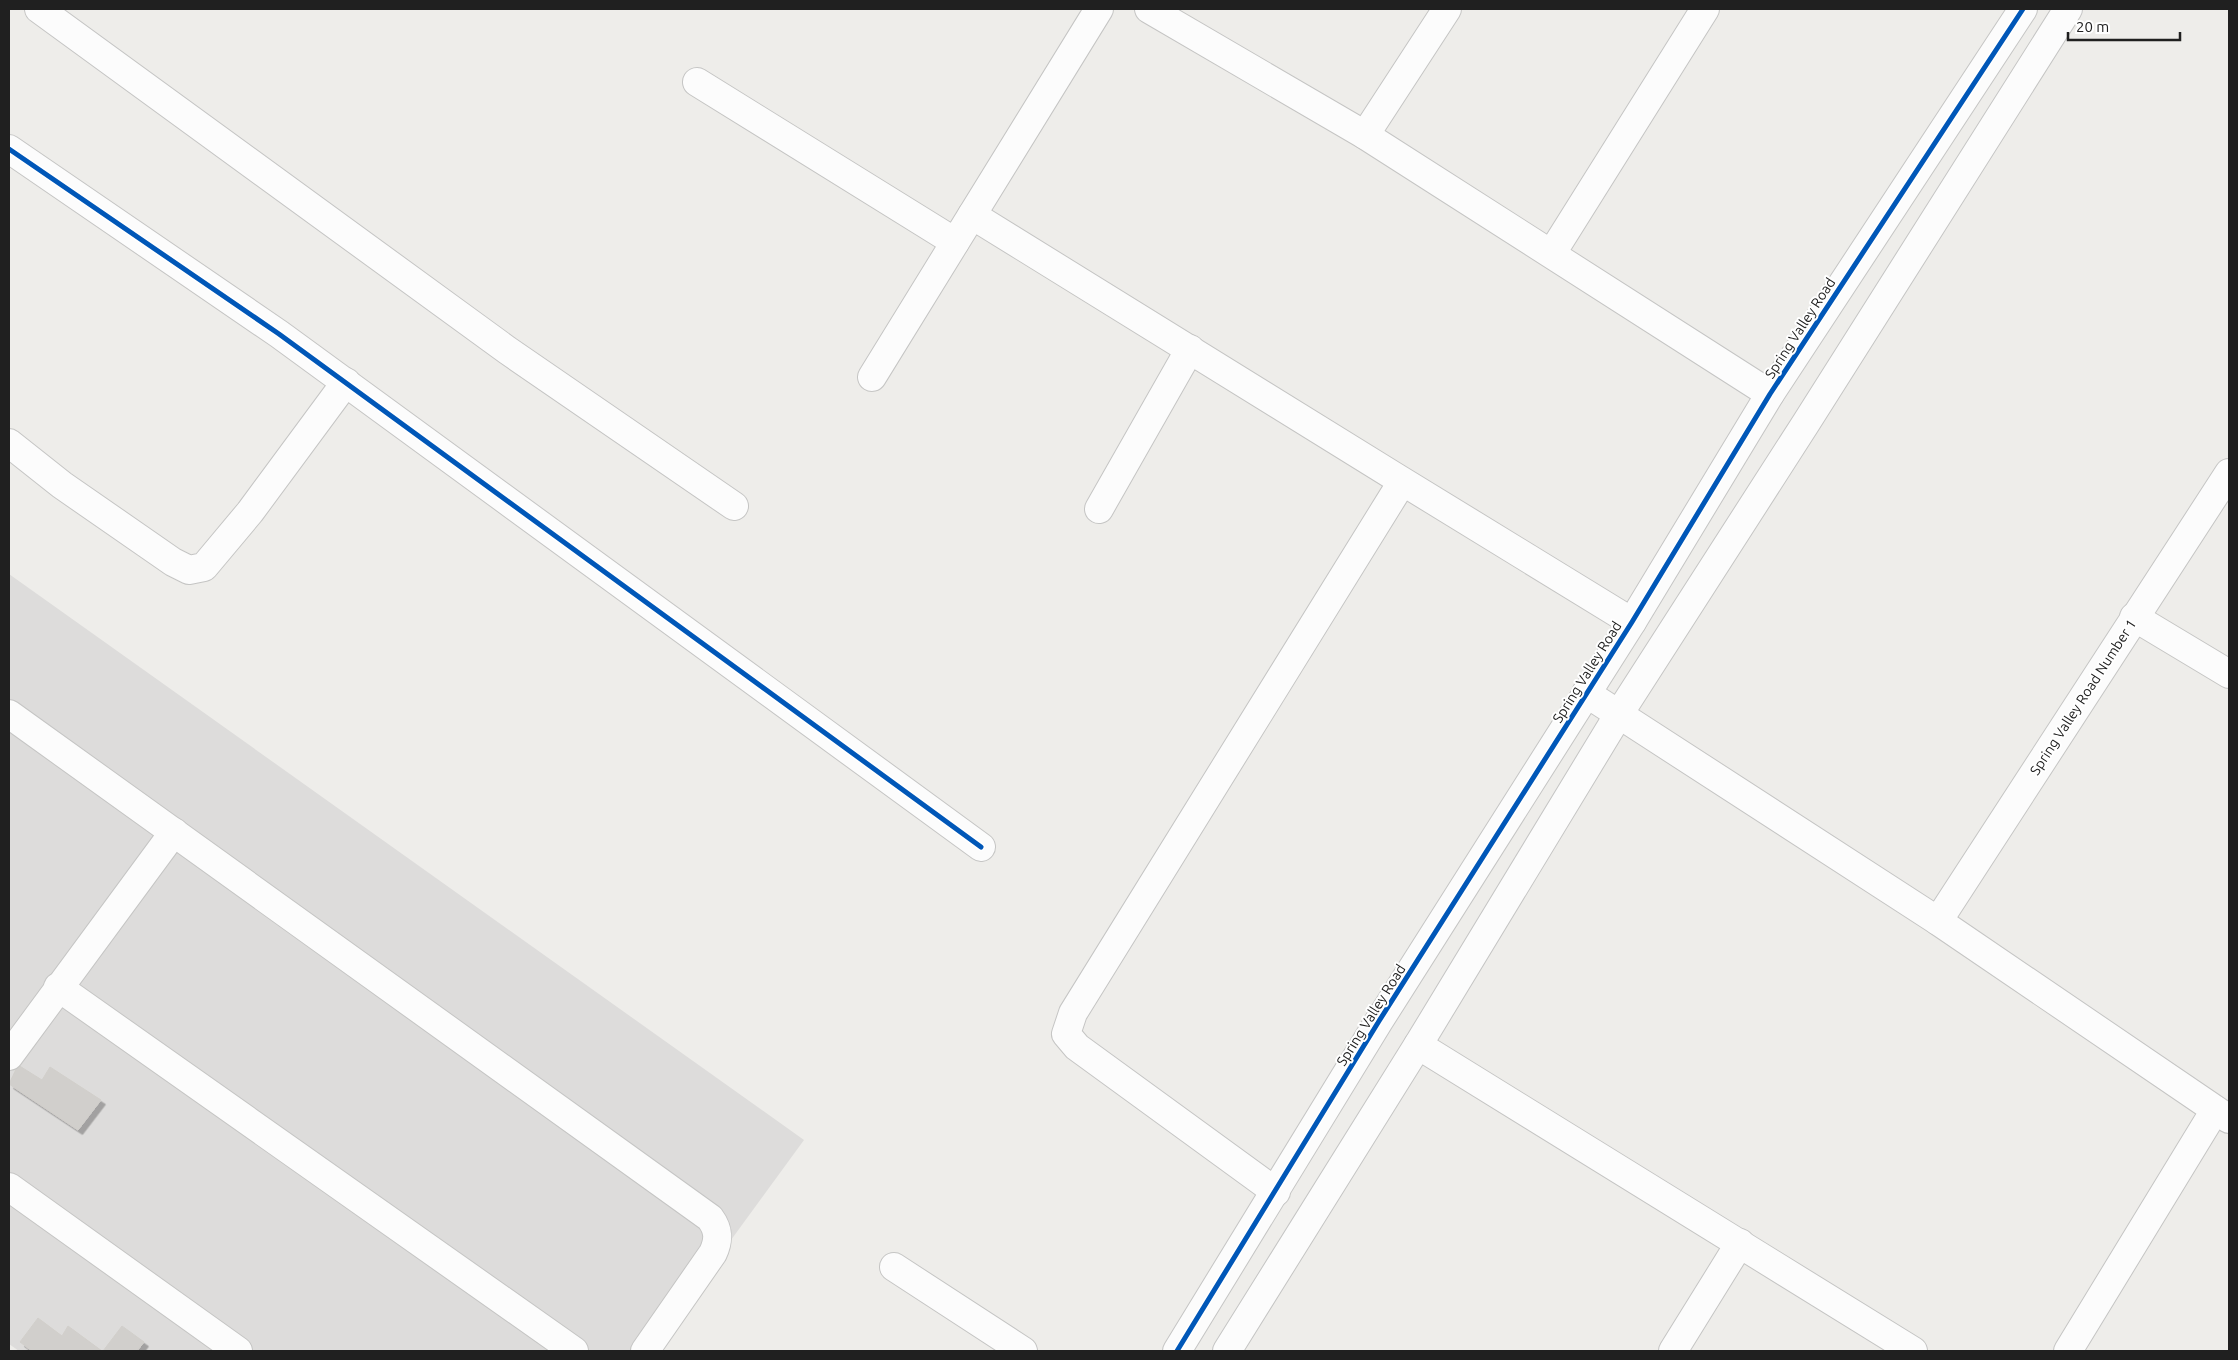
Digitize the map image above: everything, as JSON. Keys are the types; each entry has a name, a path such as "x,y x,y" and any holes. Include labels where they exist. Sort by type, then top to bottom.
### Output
{"street":[{"path":"40,9 508,350 734,506"},
{"path":"1148,9 1365,134 1770,394"},
{"path":"1365,134 1447,9"},
{"path":"1552,253 1705,9"},
{"name":"Spring Valley Road","path":"1177,1351 1379,1021 1632,622 1770,394 2023,9"},
{"path":"1226,1351 1418,1045 1619,714 2068,9"},
{"path":"872,377 1096,10"},
{"path":"697,82 955,242"},
{"path":"9,149 346,382 981,847"},
{"path":"972,216 1632,622"},
{"path":"1098,509 1190,349"},
{"path":"9,443 62,485 173,562 189,570 204,567 250,512 346,382"},
{"name":"Spring Valley Road Number 1","path":"1938,921 2134,617 2229,474"},
{"path":"1276,1192 1077,1047 1066,1034 1073,1013 1402,482"},
{"path":"2134,617 2229,674"},
{"path":"1586,693 1938,921 2222,1114 2068,1351"},
{"path":"9,714 710,1218 716,1225 718,1244 645,1351"},
{"path":"9,1056 174,832"},
{"path":"58,988 574,1351"},
{"path":"1418,1045 1914,1351"},
{"path":"9,1186 238,1351"},
{"path":"1673,1351 1740,1243"},
{"path":"894,1267 1023,1351"}],"shaded area":[{"path":"9,574 804,1140 650,1351 19,1351 9,1344"}],"building":[{"path":"18,1065 42,1080 50,1067 101,1100 78,1130 9,1084"},
{"path":"38,1318 62,1336 68,1326 102,1351 32,1351 20,1342"},
{"path":"122,1326 144,1342 137,1351 103,1351"}],"cycle path":[{"path":"1177,1351 1379,1021 1632,622 1770,394 2023,9"},
{"path":"9,149 279,334 981,847"}]}
